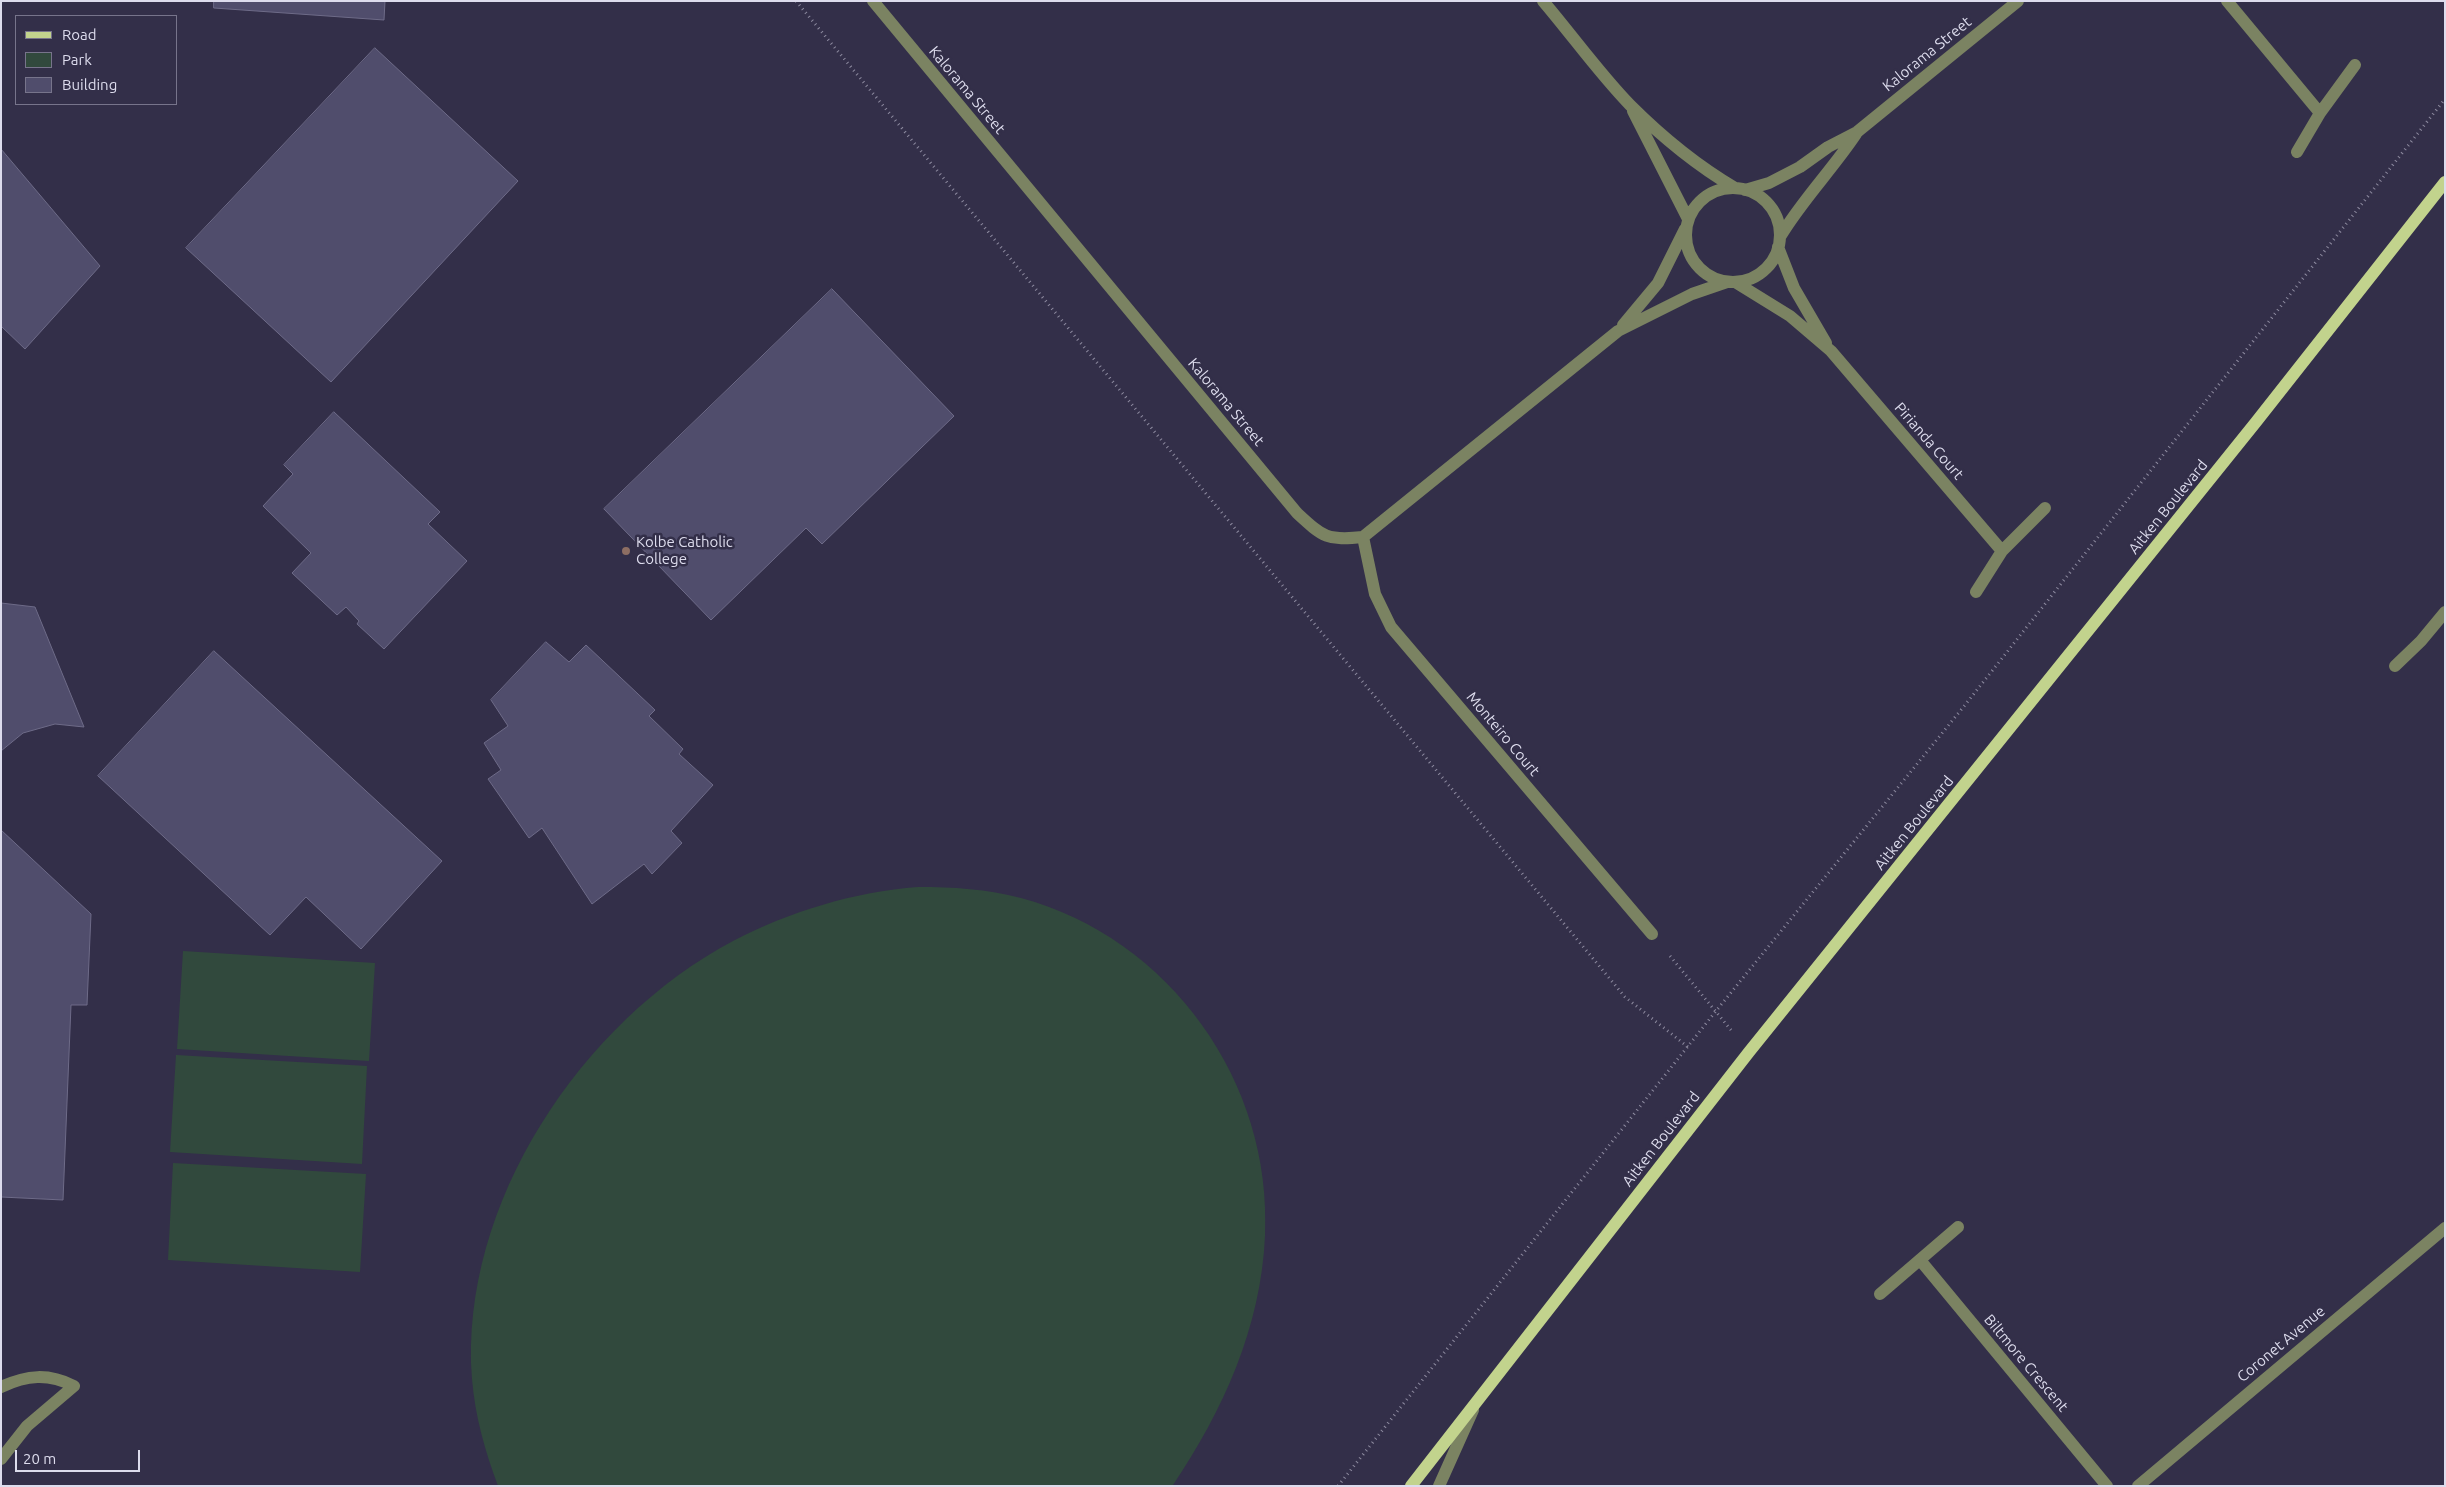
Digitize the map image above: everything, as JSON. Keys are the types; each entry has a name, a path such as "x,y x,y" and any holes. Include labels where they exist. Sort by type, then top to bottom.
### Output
{"main road":[{"name":"Aitken Boulevard","path":"1411,1486 1749,1052 2213,476 2445,182"}],"street":[{"name":"Kalorama Street","path":"872,1 1298,513 1319,533 1339,540 1363,537"},
{"path":"1543,1 1629,104 1678,149 1704,169 1740,189 1759,196 1771,207 1778,222 1779,242 1772,261 1762,272 1750,279 1731,282 1692,294 1618,331"},
{"name":"Kalorama Street","path":"1740,189 1769,182 1800,167 1828,147 1857,132 2018,1"},
{"path":"2227,1 2320,113"},
{"path":"2297,152 2320,113 2355,65"},
{"path":"1629,104 1687,223 1686,241 1690,256 1712,278 1731,282"},
{"name":"Kalorama Street","path":"1779,242 1796,209 1839,159 1857,132"},
{"path":"1363,537 1618,331 1658,283 1696,206 1707,196 1720,190 1740,189"},
{"name":"Pirianda Court","path":"1779,242 1794,288 1831,352"},
{"name":"Pirianda Court","path":"1731,282 1790,316 1831,352 2002,551"},
{"path":"1976,592 2002,551 2044,508"},
{"name":"Monteiro Court","path":"1363,537 1375,594 1391,627 1652,934"},
{"path":"2395,666 2421,642 2445,612"},
{"path":"1880,1294 1958,1227"},
{"name":"Coronet Avenue","path":"2138,1486 2445,1228"},
{"name":"Biltmore Crescent","path":"1920,1260 2106,1486"},
{"path":"1,1387 18,1379 35,1376 53,1377 74,1386 27,1426 1,1459"},
{"path":"1439,1486 1477,1401"}],"path":[{"path":"796,1 1624,997 1688,1047"},
{"path":"1338,1486 1716,1011 1971,698 2445,99"},
{"path":"1652,934 1749,1052"}],"green space":[{"path":"918,887 970,889 1021,898 1075,918 1123,946 1166,982 1202,1025 1231,1072 1251,1124 1263,1179 1265,1236 1262,1270 1256,1303 1236,1367 1208,1428 1173,1485 498,1486 481,1433 473,1393 473,1313 486,1248 509,1185 541,1124 581,1069 627,1019 678,976 733,941 777,921 823,905 870,893"},
{"path":"183,951 375,963 369,1061 177,1049"},
{"path":"176,1055 367,1066 362,1164 170,1152"},
{"path":"173,1163 366,1174 360,1272 168,1260"}],"building":[{"path":"214,1 385,1 384,20 214,8"},
{"path":"375,48 518,181 331,382 186,248"},
{"path":"1,149 100,266 25,349 1,326"},
{"path":"832,289 954,416 822,544 806,528 711,620 604,509"},
{"path":"334,412 440,512 428,524 467,561 384,649 357,624 359,621 346,607 337,615 292,573 311,553 263,506 293,474 284,465"},
{"path":"1,603 35,607 84,727 55,724 23,733 1,751"},
{"path":"546,642 569,662 586,645 655,710 649,716 683,749 679,754 713,785 671,831 682,843 652,874 644,864 592,904 542,828 529,838 488,779 501,770 484,743 508,726 491,700"},
{"path":"214,651 442,861 361,949 306,897 270,935 98,776"},
{"path":"1,830 91,914 87,1005 71,1005 63,1200 1,1197"}],"place":[{"name":"Kolbe Catholic College","path":"626,551"}]}
